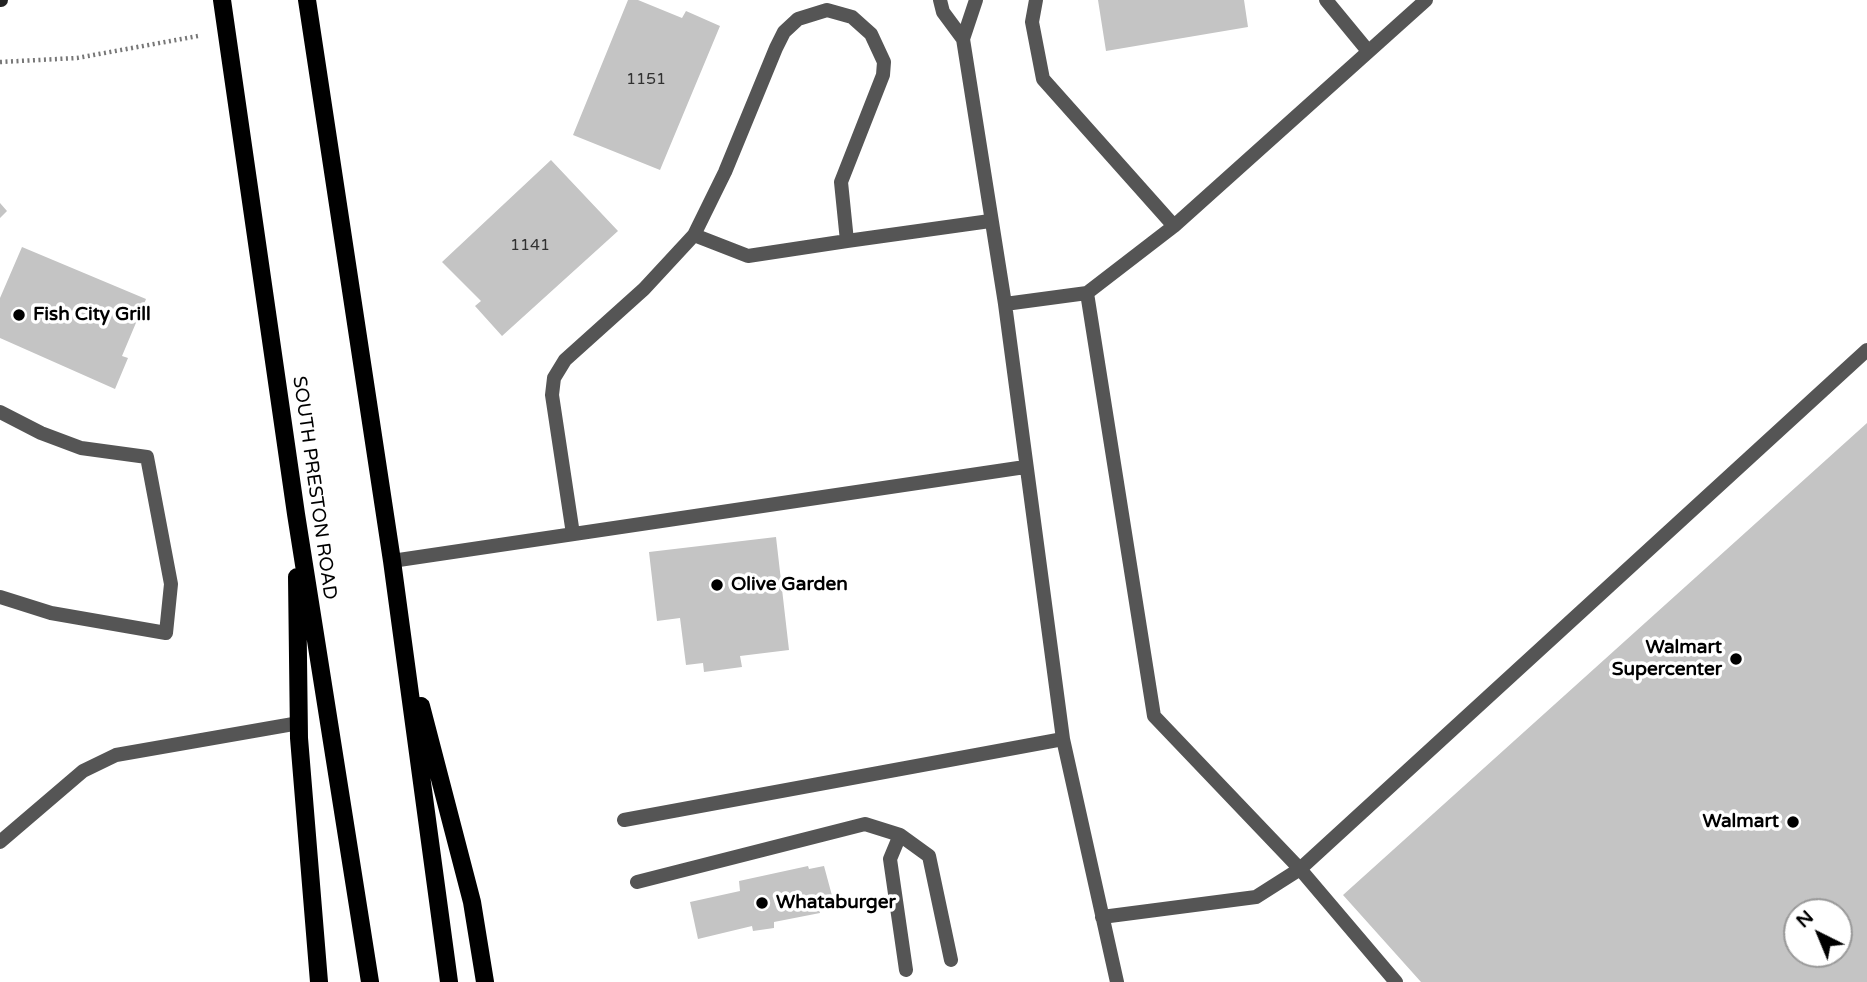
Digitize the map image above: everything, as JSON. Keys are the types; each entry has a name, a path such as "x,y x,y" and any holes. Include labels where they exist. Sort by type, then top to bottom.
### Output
{"main road":[{"name":"SOUTH PRESTON ROAD","path":"222,0 296,514 370,982"},
{"path":"306,0 392,561 449,982"},
{"path":"296,514 299,723 319,982"},
{"path":"402,631 472,902 485,982"}],"lane":[{"path":"940,0 943,12 963,39"},
{"path":"976,0 963,39 1005,304 1063,739 1118,982"},
{"path":"1036,0 1032,22 1043,79 1174,226"},
{"path":"1326,0 1368,51"},
{"path":"1005,304 1087,293 1174,226 1426,0"},
{"path":"573,534 552,395 554,378 565,360 644,289 694,235 725,172 784,32 798,19 827,10 842,12 864,24 884,62 883,75 841,182 847,241"},
{"path":"694,235 748,256 990,221"},
{"path":"1087,293 1154,716 1300,869 1396,982"},
{"path":"1102,917 1256,897 1300,869 1867,350"},
{"path":"0,412 41,433 81,447 147,457 171,584 166,633 51,613 0,597"},
{"path":"392,561 1025,467"},
{"path":"0,842 82,771 116,755 299,723"},
{"path":"624,820 1063,739"},
{"path":"637,882 865,824 900,835 929,856 951,960"},
{"path":"900,835 890,859 905,970"}],"path":[{"path":"0,62 77,58 198,36"}],"building":[{"path":"628,0 638,0 682,18 686,11 720,26 660,170 573,135"},
{"path":"1098,0 1244,0 1248,27 1106,51"},
{"path":"551,160 618,231 502,336 475,306 481,301 442,262"},
{"path":"0,203 7,211 0,218"},
{"path":"22,247 146,299 122,356 128,358 115,389 0,338 0,298"},
{"name":"Walmart Supercenter","path":"1867,423 1867,982 1421,982 1343,895"},
{"name":"Olive Garden","path":"776,537 789,650 740,656 742,667 704,672 703,663 686,665 680,618 657,621 649,552"},
{"name":"Whataburger","path":"808,866 809,869 824,866 834,903 819,907 820,913 774,922 774,928 753,931 752,926 698,939 690,902 740,891 739,881"}],"place":[{"name":"Fish City Grill","path":"19,315"},
{"name":"Olive Garden","path":"717,585"},
{"name":"Walmart Supercenter","path":"1736,659"},
{"name":"Walmart","path":"1793,822"},
{"name":"Whataburger","path":"762,903"}]}
